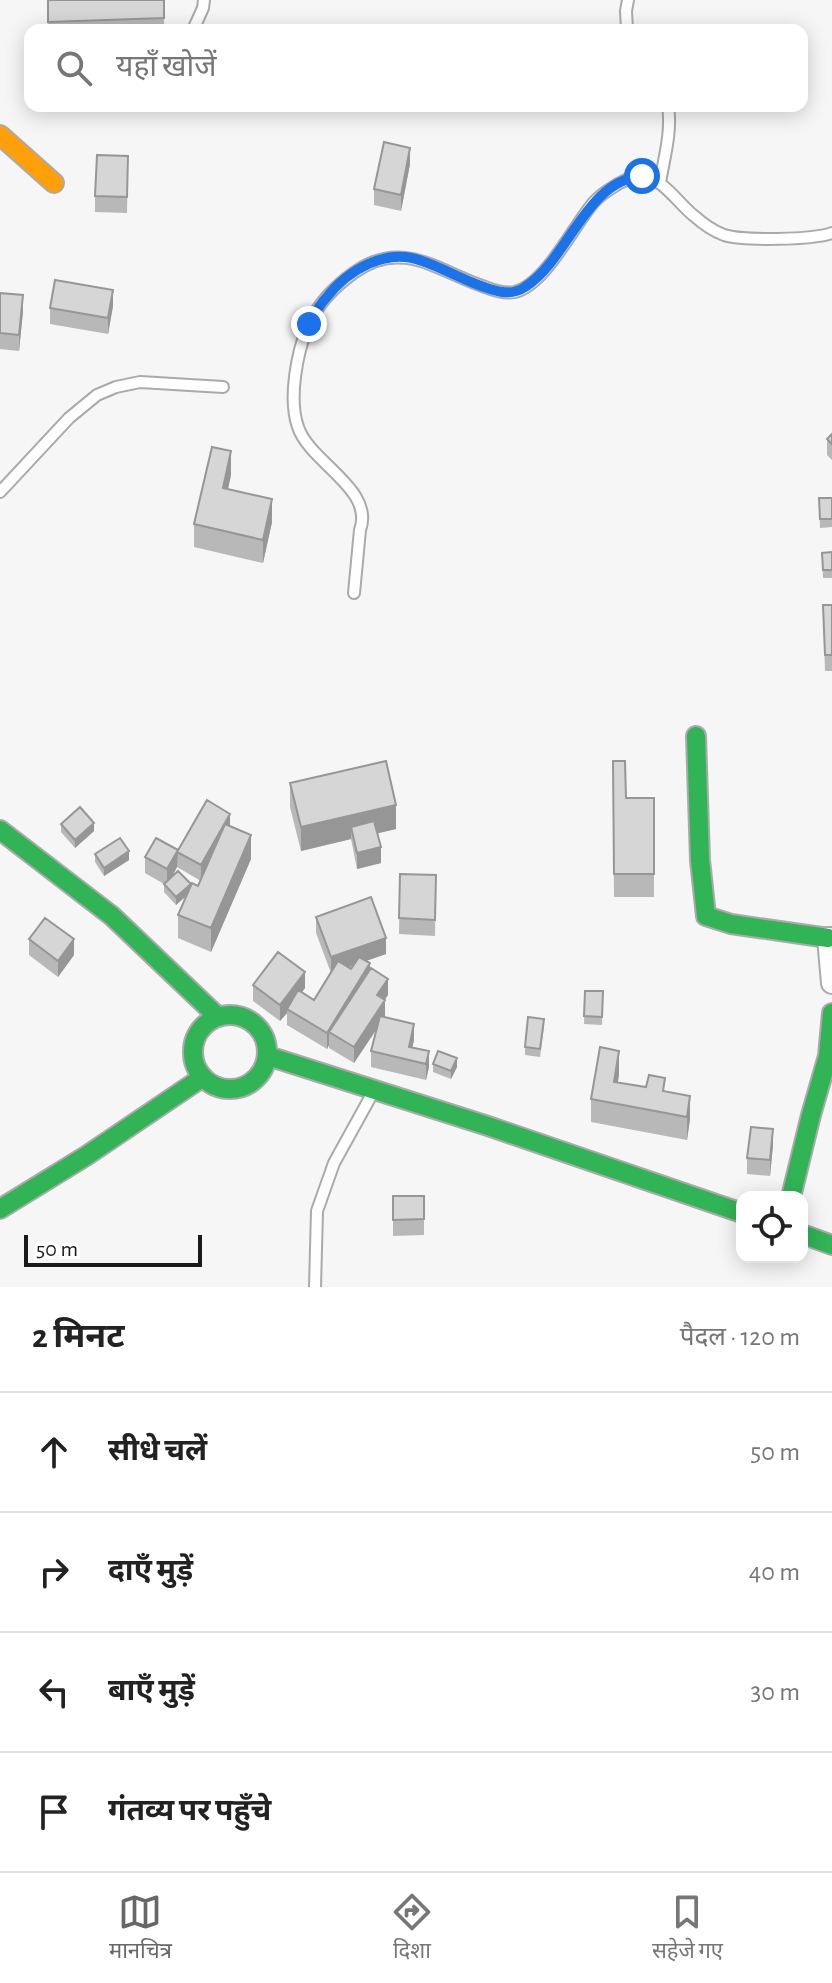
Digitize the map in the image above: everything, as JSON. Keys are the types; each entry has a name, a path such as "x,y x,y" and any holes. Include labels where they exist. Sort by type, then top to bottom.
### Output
{"main road":[{"path":"0,135 54,183"},
{"path":"696,736 700,860 706,916 731,924 830,938"},
{"path":"0,830 112,916 217,1016"},
{"path":"792,1191 828,1056 832,1013"},
{"path":"217,1016 242,1016 262,1031 268,1056 258,1078 248,1085 236,1089 212,1085 196,1067 193,1055 198,1032 217,1016"},
{"path":"268,1056 488,1126 736,1211"},
{"path":"0,1209 86,1156 203,1077"},
{"path":"808,1236 832,1245"}],"street":[{"path":"830,938 832,983"}],"lane":[{"path":"196,24 204,0"},
{"path":"627,24 628,0"},
{"path":"660,183 668,140 669,112"},
{"path":"354,593 362,510 350,488 305,442 294,412 300,348 323,300 340,282 362,267 381,259 399,257 419,259 496,291 510,293 523,289 562,249 594,202 632,177 650,178 660,183 694,216 723,235 811,238 832,233"},
{"path":"0,492 69,418 97,395 140,382 223,387"},
{"path":"315,1287 317,1211 334,1163 374,1091"}],"building":[{"path":"48,0 164,0 164,18 48,22"},
{"path":"384,142 410,148 401,195 374,189"},
{"path":"97,155 128,156 127,197 95,196"},
{"path":"55,280 113,290 108,318 50,308"},
{"path":"0,293 23,295 19,335 0,333"},
{"path":"212,447 231,451 223,488 272,499 263,540 194,524"},
{"path":"819,498 832,498 832,519 820,519"},
{"path":"832,552 832,570 823,570 822,553"},
{"path":"823,605 832,605 832,655 825,655"},
{"path":"386,761 396,805 301,827 290,783"},
{"path":"613,761 625,761 626,798 654,798 654,874 614,874"},
{"path":"207,800 230,814 201,865 177,852"},
{"path":"80,807 94,823 75,840 61,824"},
{"path":"374,821 381,847 357,853 351,827"},
{"path":"225,824 251,835 211,928 178,915 192,883 198,886"},
{"path":"120,838 129,851 104,868 95,854"},
{"path":"156,838 178,850 167,869 145,857"},
{"path":"178,871 191,884 176,897 164,884"},
{"path":"400,874 436,875 435,920 399,918"},
{"path":"371,897 386,938 331,957 316,917"},
{"path":"45,918 74,939 58,961 29,939"},
{"path":"278,952 305,972 280,1005 253,985"},
{"path":"359,957 370,963 327,1033 287,1009 298,990 314,1000 338,961 351,969"},
{"path":"371,968 388,979 377,995 385,1000 354,1047 329,1032"},
{"path":"585,991 603,991 602,1017 584,1016"},
{"path":"380,1016 414,1024 409,1047 429,1051 426,1064 371,1051"},
{"path":"528,1017 544,1019 540,1049 525,1047"},
{"path":"600,1047 619,1051 614,1082 646,1087 649,1075 665,1078 663,1091 690,1096 687,1117 591,1099"},
{"path":"438,1051 457,1058 451,1071 433,1064"},
{"path":"751,1127 773,1129 770,1160 747,1158"},
{"path":"393,1196 424,1196 424,1219 393,1220"}],"traffic: fast":[{"path":"696,736 700,860 706,916 731,924 828,938"},
{"path":"0,830 112,916 217,1016"},
{"path":"792,1191 828,1056 832,1013"},
{"path":"223,1015 237,1015 251,1021 261,1031 267,1052 261,1073 251,1083 237,1089 223,1089 209,1083 199,1073 193,1059 193,1045 199,1031 209,1021 223,1015"},
{"path":"268,1056 488,1126 736,1211"},
{"path":"0,1209 86,1156 203,1077"},
{"path":"808,1236 832,1245"}],"traffic: slow":[{"path":"0,135 54,183"}],"route":[{"path":"309,324 323,300 340,282 381,259 419,259 496,291 510,293 523,289 562,249 602,194 632,177 642,176"}]}
